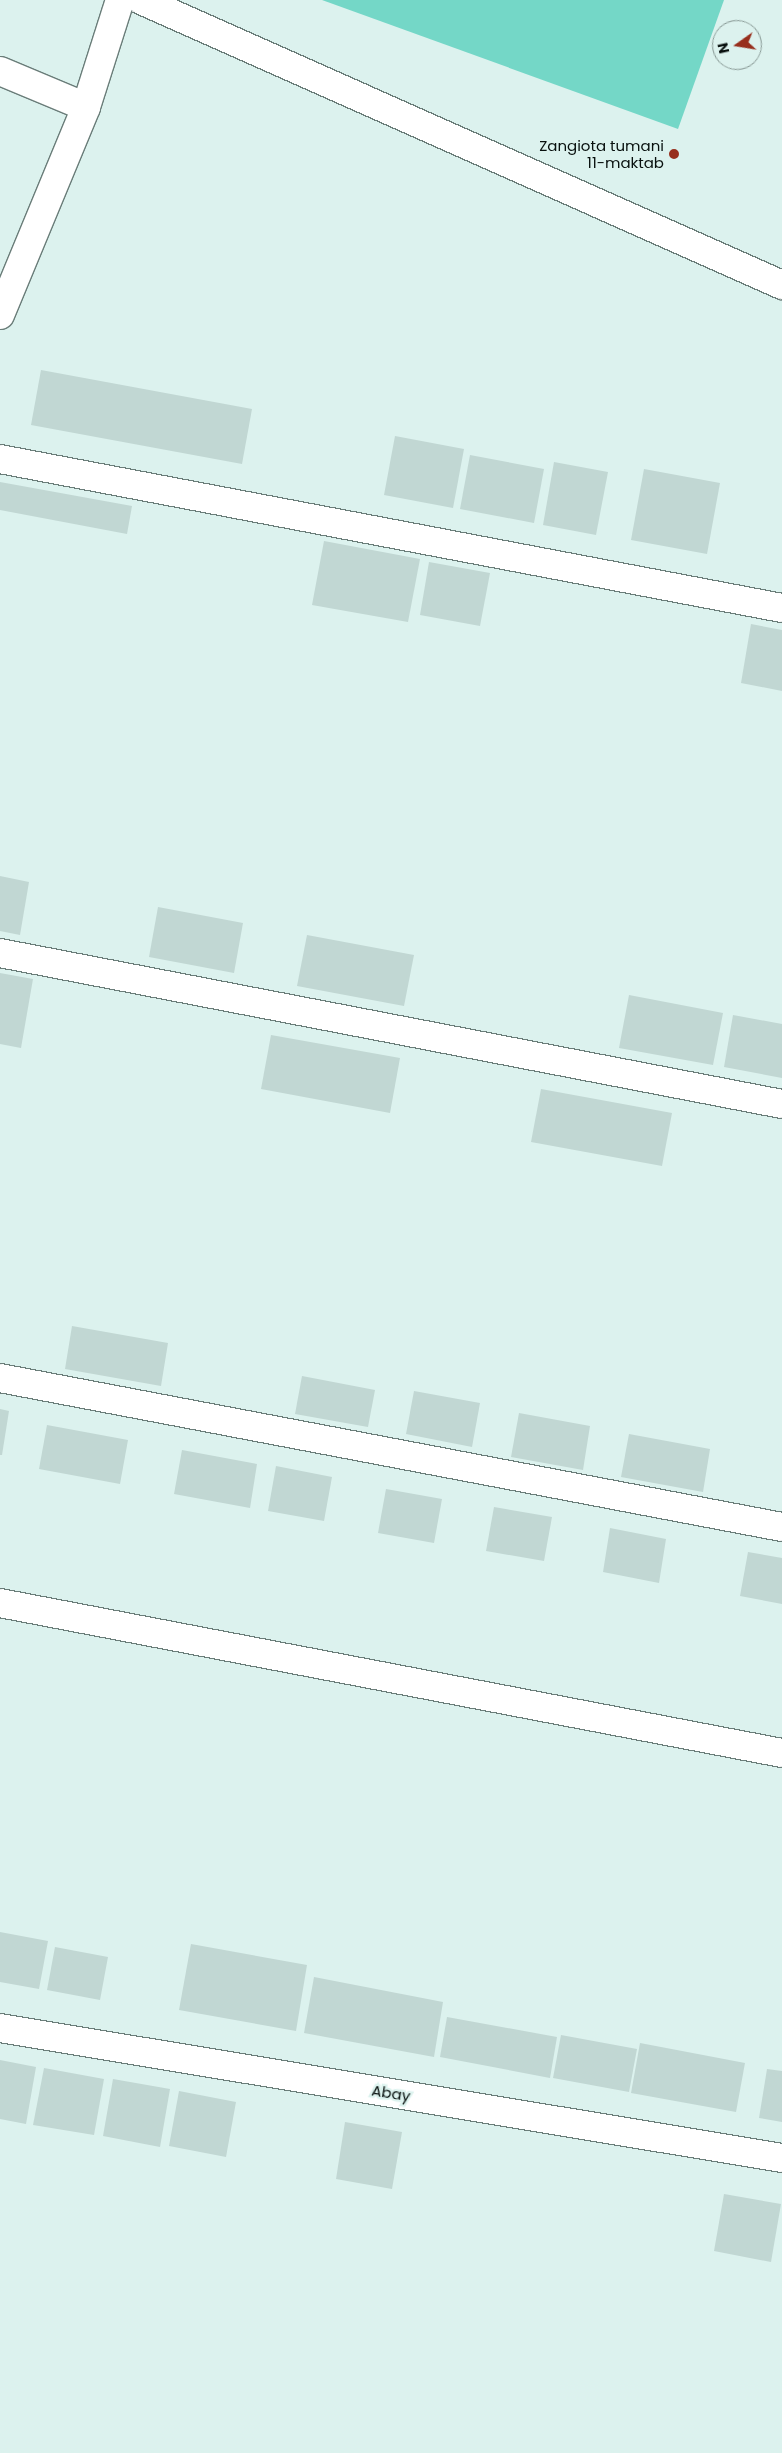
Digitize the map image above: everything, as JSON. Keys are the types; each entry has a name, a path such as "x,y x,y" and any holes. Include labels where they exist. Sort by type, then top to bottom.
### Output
{"street":[{"path":"0,315 86,107 120,0"},
{"path":"141,0 782,285"},
{"path":"0,71 86,107"},
{"path":"0,459 782,608"},
{"path":"0,953 782,1104"},
{"path":"0,1378 782,1527"},
{"path":"0,1603 782,1753"},
{"name":"Abay","path":"0,2028 782,2158"}],"green space":[{"path":"322,0 724,0 717,20 712,20 712,34 678,129"}],"building":[{"path":"41,370 252,409 242,464 31,425"},
{"path":"395,436 464,449 453,508 384,495"},
{"path":"470,455 544,469 534,523 460,509"},
{"path":"554,462 608,472 596,535 543,525"},
{"path":"644,469 720,483 707,554 631,540"},
{"path":"0,482 132,506 127,534 0,510"},
{"path":"324,541 420,559 408,622 312,605"},
{"path":"429,562 490,573 480,626 420,615"},
{"path":"751,624 782,630 782,691 741,683"},
{"path":"0,876 29,882 20,935 0,931"},
{"path":"158,907 243,923 234,973 149,957"},
{"path":"307,935 414,955 404,1006 297,986"},
{"path":"0,973 33,979 21,1048 0,1044"},
{"path":"629,995 723,1013 713,1065 619,1048"},
{"path":"733,1015 782,1024 782,1078 724,1067"},
{"path":"271,1035 400,1058 390,1113 261,1089"},
{"path":"541,1089 672,1113 662,1166 531,1142"},
{"path":"72,1326 168,1343 161,1386 65,1369"},
{"path":"302,1376 375,1390 368,1427 295,1414"},
{"path":"414,1391 480,1403 472,1447 406,1434"},
{"path":"0,1409 9,1411 2,1455 0,1455"},
{"path":"519,1413 590,1426 583,1470 511,1457"},
{"path":"47,1425 128,1440 120,1484 39,1469"},
{"path":"629,1434 710,1449 703,1492 621,1477"},
{"path":"182,1450 257,1464 250,1508 174,1494"},
{"path":"276,1466 332,1477 324,1521 268,1511"},
{"path":"386,1489 442,1499 434,1543 378,1533"},
{"path":"494,1507 552,1517 544,1561 486,1551"},
{"path":"610,1528 666,1539 659,1583 603,1572"},
{"path":"748,1552 782,1558 782,1604 740,1596"},
{"path":"0,1932 48,1941 39,1989 0,1982"},
{"path":"191,1944 307,1965 296,2031 179,2010"},
{"path":"55,1947 108,1957 100,2000 47,1990"},
{"path":"314,1977 443,2002 434,2057 304,2033"},
{"path":"447,2017 557,2037 550,2078 440,2057"},
{"path":"561,2035 637,2049 629,2092 553,2078"},
{"path":"640,2043 745,2063 736,2112 631,2093"},
{"path":"0,2060 36,2067 26,2124 0,2119"},
{"path":"44,2068 104,2079 94,2135 33,2125"},
{"path":"767,2069 782,2071 782,2122 759,2118"},
{"path":"113,2079 170,2089 160,2147 103,2136"},
{"path":"179,2091 236,2102 226,2157 169,2146"},
{"path":"345,2122 402,2132 392,2189 336,2179"},
{"path":"724,2194 781,2204 771,2262 714,2251"}],"place":[{"name":"Zangiota tumani 11-maktab","path":"674,154"}]}
